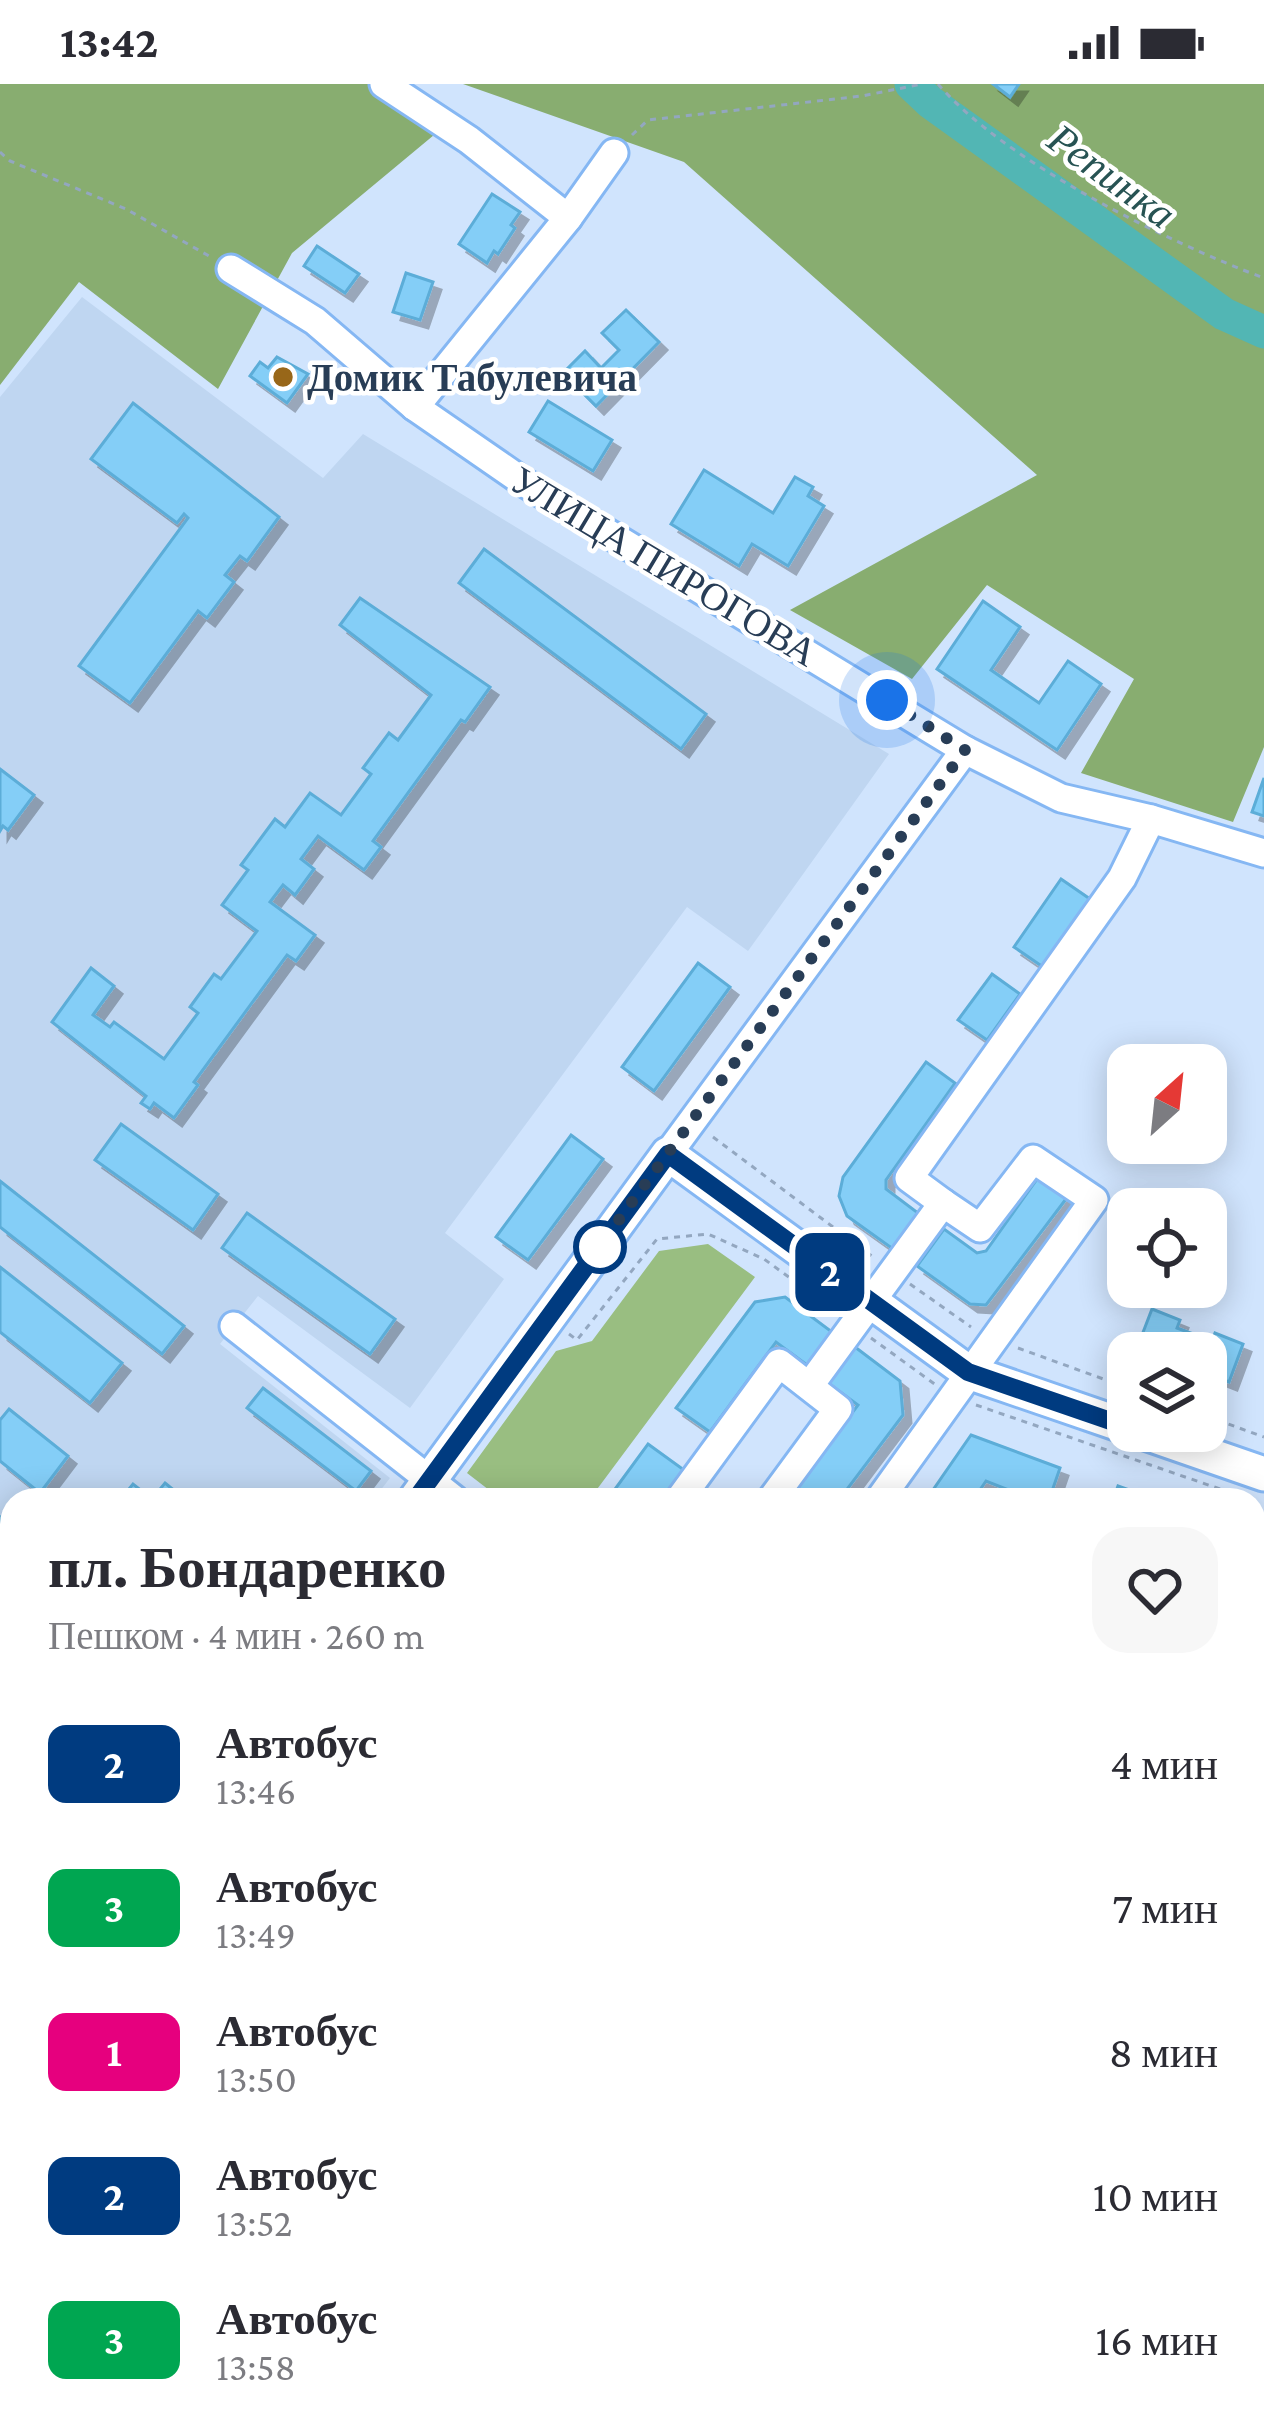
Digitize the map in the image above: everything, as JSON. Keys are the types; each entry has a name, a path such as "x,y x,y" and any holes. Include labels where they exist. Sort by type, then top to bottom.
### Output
{"main road":[{"path":"437,1488 547,1319 668,1154 863,1313 959,1384 1107,1422"},
{"path":"1201,1452 1264,1474"}],"street":[{"path":"384,84 469,140 568,218"},
{"path":"415,407 568,218 614,153"},
{"name":"УЛИЦА ПИРОГОВА","path":"231,268 315,321 415,407 525,484 965,750 1061,797 1264,853"},
{"path":"668,1154 965,750"},
{"path":"887,1488 1094,1200 1033,1159 980,1228 909,1178 1121,878 1151,819"},
{"path":"810,1384 943,1203"},
{"path":"234,1327 426,1488"},
{"path":"688,1488 779,1363 838,1409 779,1488"}],"path":[{"path":"614,153 648,120 862,96 922,84"},
{"path":"938,84 964,115 1083,193 1264,278"},
{"path":"0,152 10,161 125,209 231,268"},
{"path":"547,1319 577,1340 656,1239 708,1234 863,1313 959,1384 1223,1488"},
{"path":"1227,1424 1264,1437"}],"shaded area":[{"path":"82,297 323,478 363,434 889,754 748,951 687,907 445,1233 504,1279 410,1408 258,1296 220,1344 390,1478 382,1488 0,1488 0,397"}],"green space":[{"path":"0,84 405,84 452,120 292,253 218,389 79,282 0,385"},
{"path":"463,84 1264,84 1264,747 1233,822 1081,773 1134,679 987,585 912,679 790,610 1037,475 684,162"},
{"path":"708,1244 755,1277 598,1488 486,1488 467,1473 556,1351 592,1341 659,1251"}],"building":[{"path":"993,84 1019,84 1010,97"},
{"path":"492,194 520,212 511,225 515,228 487,263 459,244"},
{"path":"317,246 359,274 345,293 304,266"},
{"path":"406,273 433,282 420,320 393,312"},
{"path":"626,310 659,342 596,406 563,373 585,351 601,368 619,350 602,333"},
{"path":"277,357 308,374 287,403 250,376 260,362 268,368"},
{"path":"548,401 612,440 593,471 529,432"},
{"path":"133,403 279,517 247,561 240,556 225,575 234,582 207,618 198,611 130,703 79,666 188,518 184,514 177,523 91,459"},
{"path":"704,470 773,513 795,477 813,487 808,496 824,506 788,566 752,544 739,566 671,524"},
{"path":"484,549 706,714 681,749 459,583"},
{"path":"360,598 490,687 373,841 381,847 364,870 318,836 301,859 314,869 295,895 283,885 270,902 315,935 296,961 287,955 194,1082 198,1085 174,1118 154,1103 150,1109 141,1103 146,1096 52,1022 91,968 114,986 93,1015 110,1027 114,1022 164,1059 198,1013 190,1007 214,974 221,979 257,931 222,905 248,870 241,865 275,819 285,827 310,793 341,815 371,774 363,768 389,733 398,740 431,695 340,625"},
{"path":"983,601 1020,627 991,670 1039,703 1068,661 1101,684 1057,750 937,669"},
{"path":"0,769 34,795 8,830 3,826 0,831"},
{"path":"1264,778 1264,816 1252,812"},
{"path":"1061,879 1090,899 1043,967 1014,947"},
{"path":"698,963 730,987 654,1091 622,1067"},
{"path":"992,974 1020,994 987,1040 958,1020"},
{"path":"926,1062 955,1083 886,1180 886,1189 918,1213 893,1249 847,1216 839,1196 843,1177"},
{"path":"121,1124 218,1194 193,1230 95,1160"},
{"path":"571,1135 603,1159 528,1260 496,1237"},
{"path":"1040,1175 1069,1195 986,1305 970,1304 917,1266 944,1229 977,1253 986,1251"},
{"path":"0,1181 184,1326 162,1354 0,1227"},
{"path":"247,1213 395,1319 370,1354 222,1248"},
{"path":"0,1267 122,1363 90,1403 0,1332"},
{"path":"785,1297 832,1332 807,1365 776,1342 710,1432 676,1408 755,1302"},
{"path":"1152,1309 1180,1320 1177,1328 1188,1332 1143,1332"},
{"path":"1227,1338 1243,1344 1227,1381"},
{"path":"855,1347 900,1381 903,1415 848,1488 796,1488 858,1405 828,1383"},
{"path":"263,1388 371,1471 358,1488 352,1488 247,1408"},
{"path":"9,1409 68,1456 44,1488 34,1488 0,1461 0,1420"},
{"path":"971,1435 1060,1468 1053,1488 1004,1488 986,1481 981,1488 934,1488"},
{"path":"648,1444 684,1470 671,1488 616,1488"}],"waterway":[{"name":"Репинка","path":"911,84 1224,314 1264,332"}],"bus line":[{"name":"2","path":"424,1488 668,1154 968,1372 1107,1420"}],"place":[{"name":"Домик Табулевича","path":"283,377"}],"route":[{"path":"600,1247 590,1259 965,750 887,700"}]}
